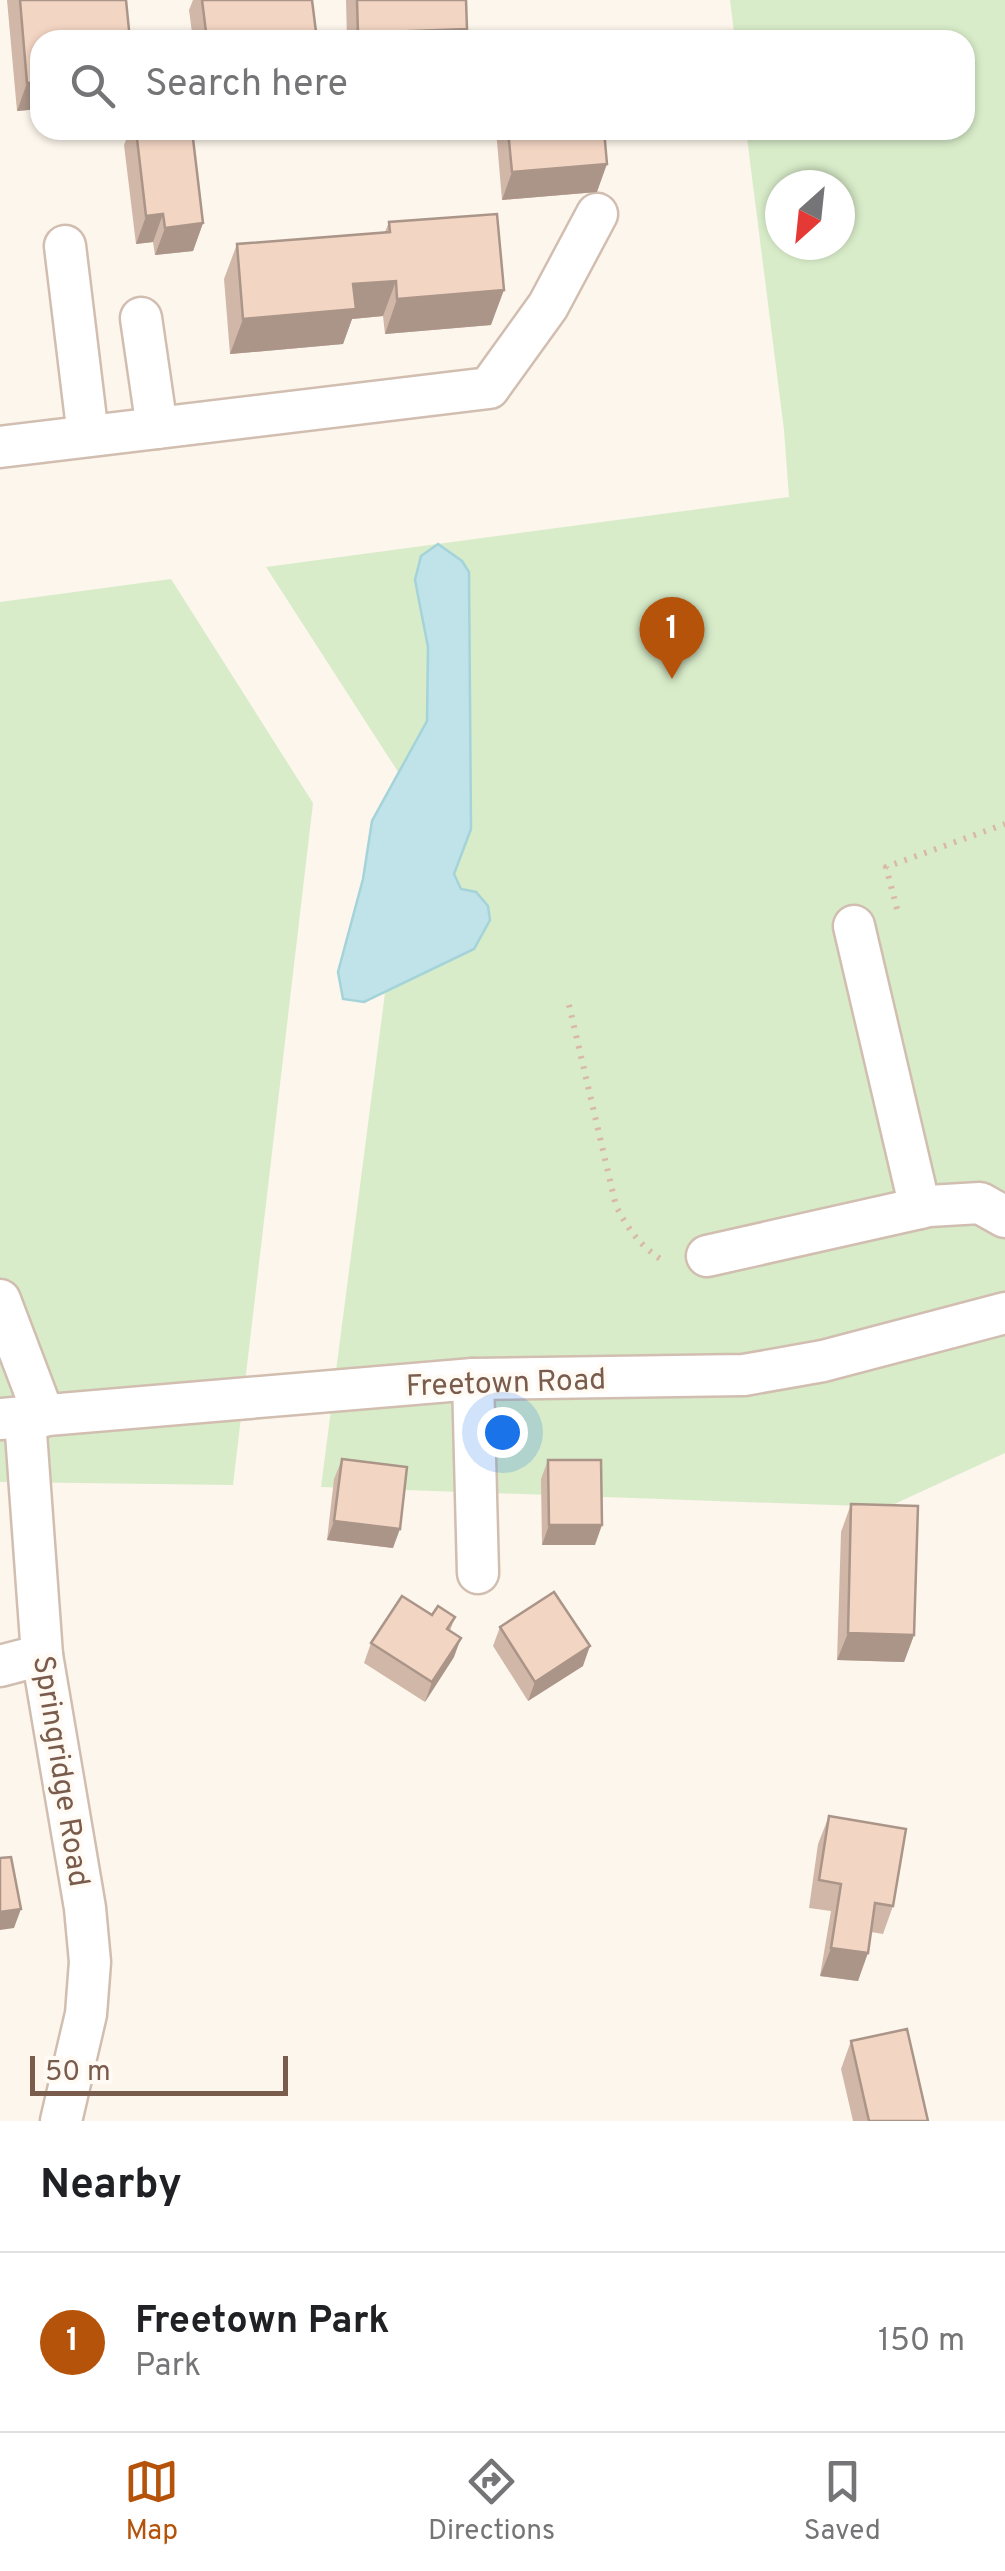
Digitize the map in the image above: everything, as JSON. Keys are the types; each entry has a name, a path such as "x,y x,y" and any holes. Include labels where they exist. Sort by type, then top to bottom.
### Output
{"street":[{"path":"0,447 490,388 548,306 597,214"},
{"path":"64,246 88,436"},
{"path":"141,318 157,428"},
{"path":"854,926 920,1208"},
{"path":"707,1256 920,1208 980,1203 1005,1216"},
{"name":"Springridge Road","path":"0,1300 23,1418 42,1655 85,1908 90,1962 86,2014 61,2121"},
{"name":"Freetown Road","path":"23,1418 473,1379 744,1375 823,1361 1005,1312"},
{"path":"473,1379 478,1573"},
{"path":"0,1666 42,1655"}],"path":[{"path":"897,909 886,867 1005,824"},
{"path":"569,1005 616,1206 630,1232 646,1250 665,1262"}],"green space":[{"path":"730,0 1005,0 1005,1453 888,1507 321,1487 411,792 266,567 789,497 747,140 975,140 975,30 734,30"},
{"path":"171,579 313,803 233,1485 0,1482 0,602"}],"water":[{"path":"438,544 462,561 469,572 471,829 454,874 461,889 476,892 488,906 490,920 474,949 364,1002 343,999 338,972 363,879 372,821 427,721 428,647 415,580 421,556"}],"building":[{"path":"20,0 126,0 129,30 30,30 27,83"},
{"path":"202,0 312,0 316,30 206,30"},
{"path":"357,0 466,0 467,29 358,30"},
{"path":"137,140 193,140 203,223 165,228 163,214 146,216"},
{"path":"509,140 605,140 607,164 512,172"},
{"path":"497,214 504,290 397,299 396,281 353,284 356,309 243,319 237,244 390,232 389,222"},
{"path":"342,1459 407,1467 400,1529 334,1521"},
{"path":"548,1460 601,1460 602,1525 549,1525"},
{"path":"851,1504 918,1506 914,1635 848,1633"},
{"path":"554,1592 590,1646 535,1682 500,1627"},
{"path":"402,1596 432,1615 438,1606 455,1617 447,1629 461,1638 432,1682 371,1643"},
{"path":"829,1816 906,1829 893,1906 875,1903 868,1953 831,1948 841,1884 819,1880"},
{"path":"11,1857 21,1909 0,1912 0,1858"},
{"path":"907,2029 928,2121 869,2121 851,2041"}],"place":[{"name":"Freetown Park","path":"672,679"}]}
